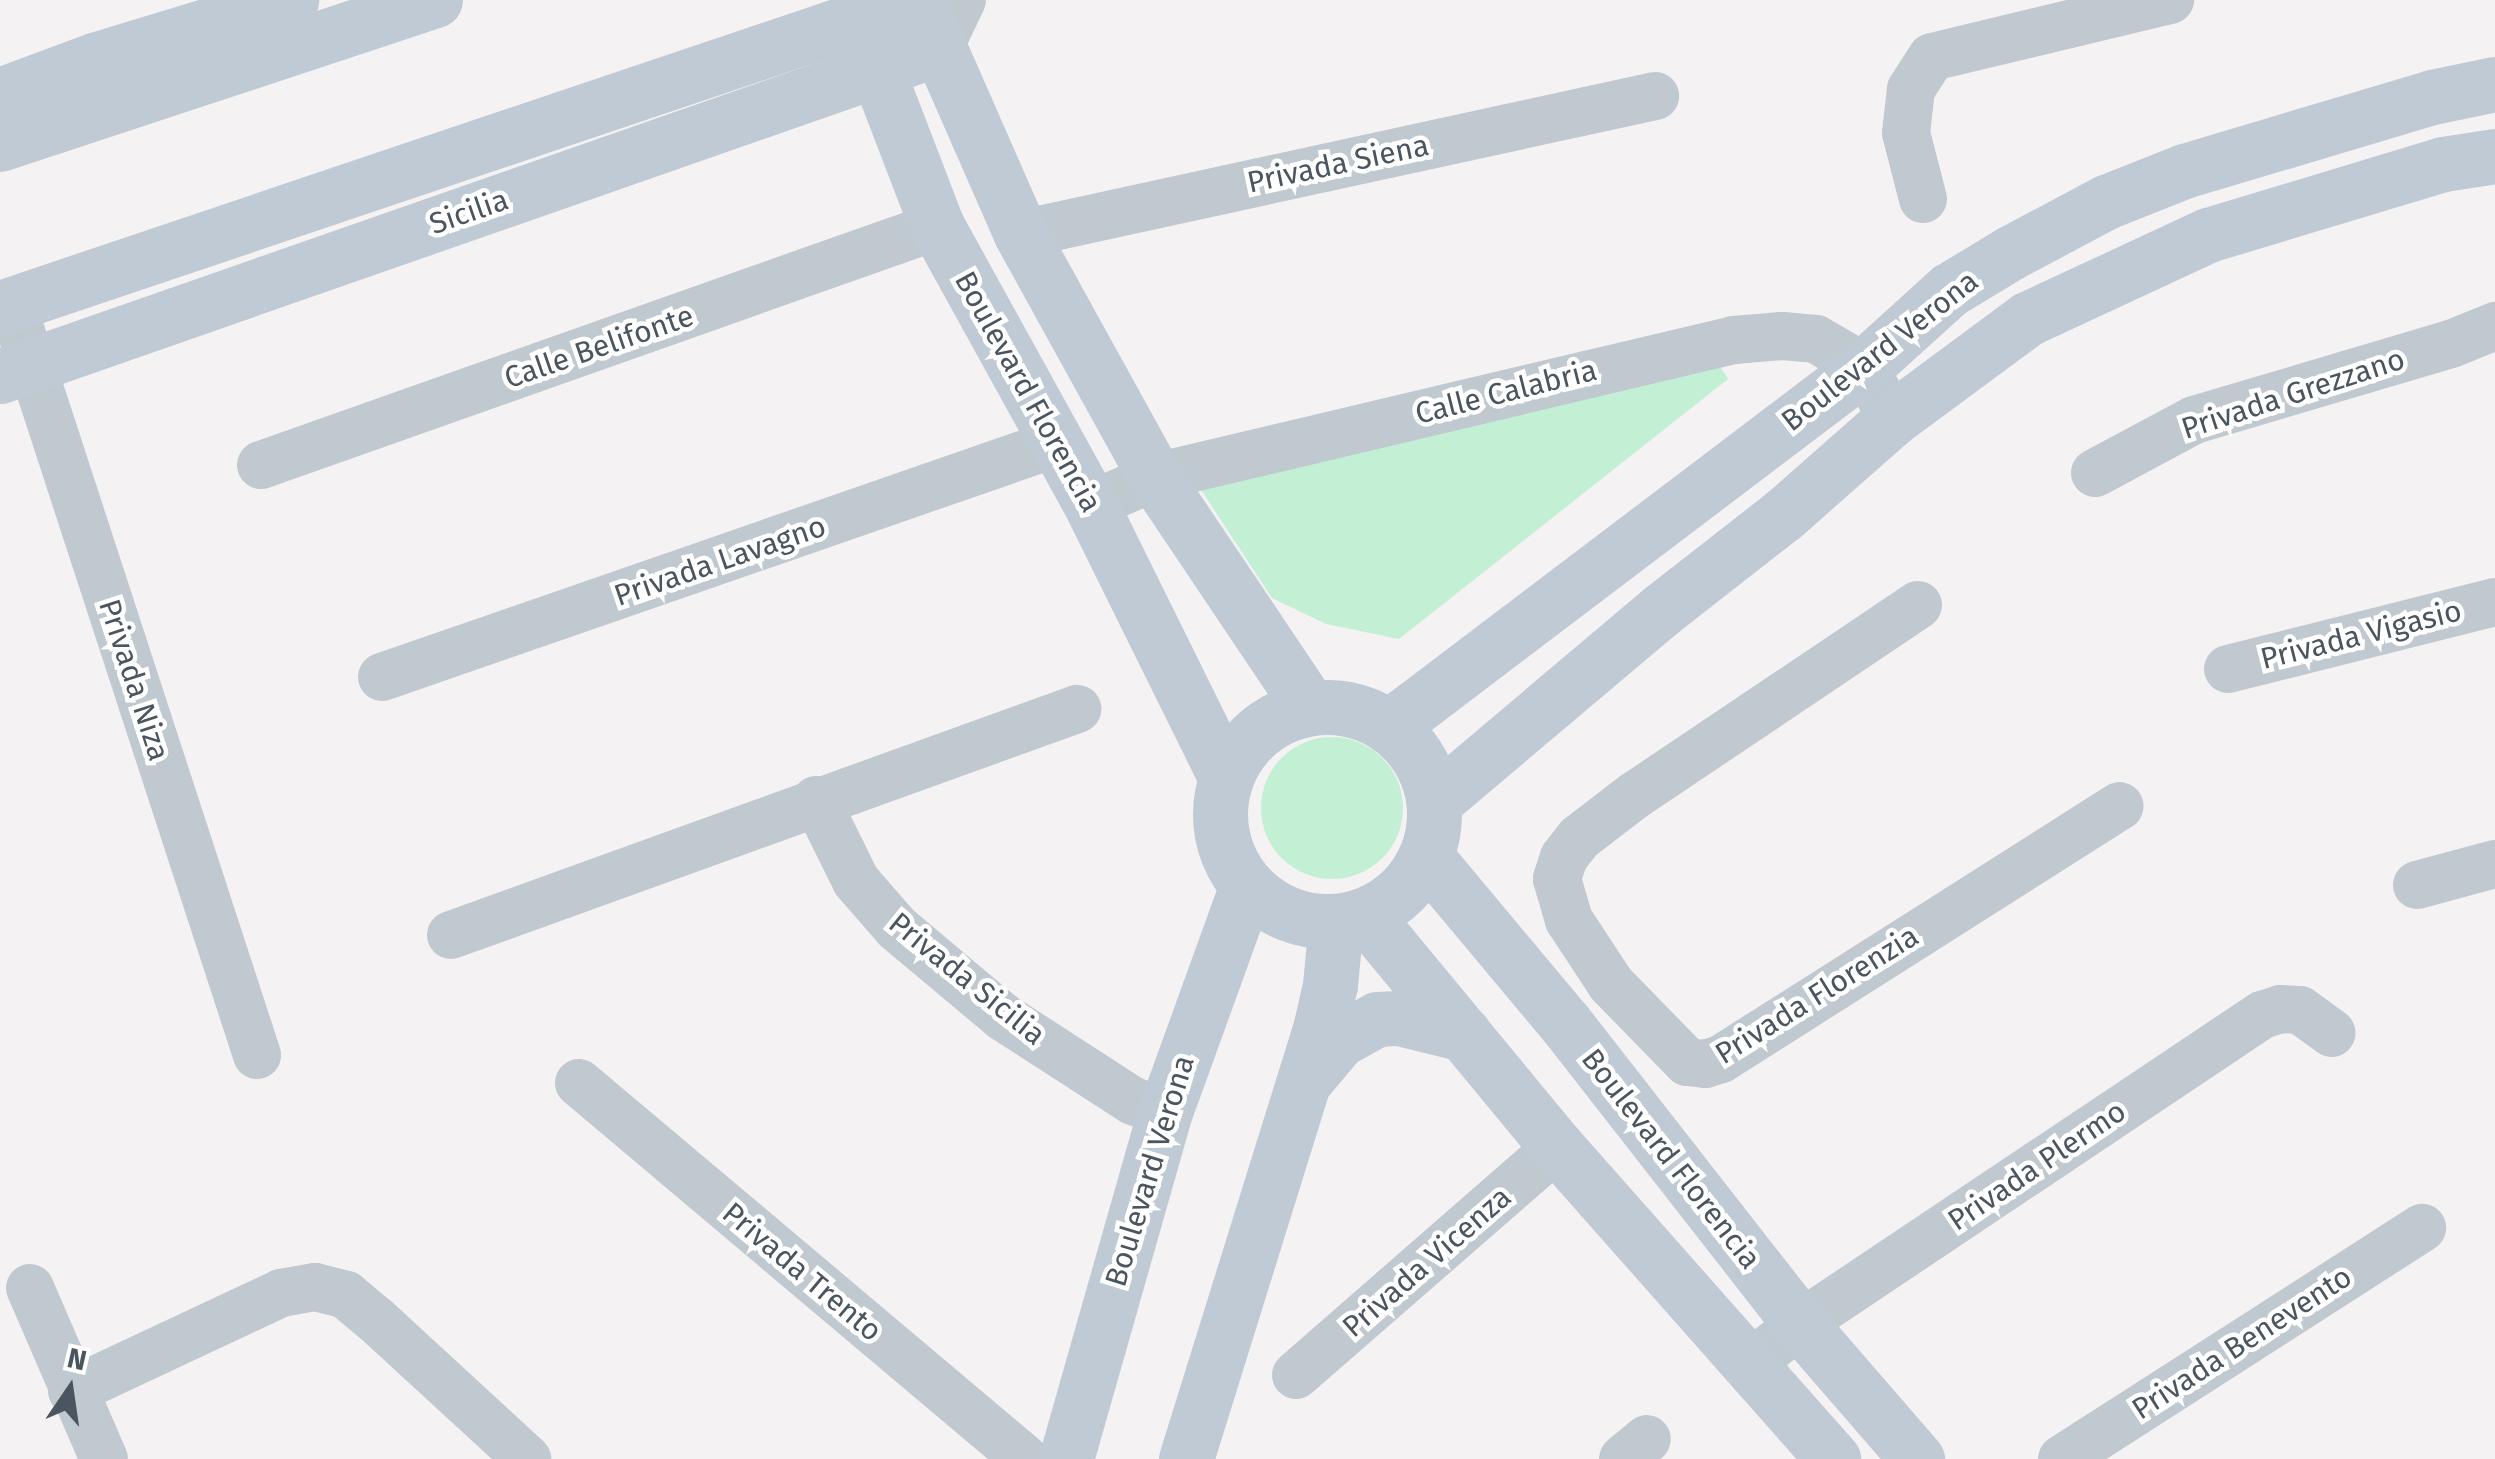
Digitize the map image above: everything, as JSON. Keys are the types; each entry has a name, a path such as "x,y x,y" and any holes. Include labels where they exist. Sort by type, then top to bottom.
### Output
{"street":[{"path":"0,95 291,0"},
{"path":"0,144 435,0"},
{"path":"962,0 924,16 1022,234 1156,476 1310,708"},
{"path":"1923,200 1906,133 1911,89 1932,57 2170,0"},
{"name":"Sicilia","path":"6,306 854,10 924,16"},
{"name":"Boulevard Florencia","path":"854,10 937,226 1091,505 1225,776"},
{"name":"Sicilia","path":"16,370 877,70 924,16"},
{"name":"Boulevard Verona","path":"1389,727 1864,368 1950,290 2106,202 2264,144 2432,96 2495,84"},
{"name":"Privada Siena","path":"1022,234 1655,96"},
{"name":"Boulevard Verona","path":"1434,802 1660,610 1784,515 1892,420 2027,319 2208,235 2443,164 2495,156"},
{"name":"Calle Belifonte","path":"260,466 937,226"},
{"name":"Privada Niza","path":"6,306 16,370 257,1055"},
{"name":"Privada Grezzano","path":"2095,473 2194,420 2415,356 2495,326"},
{"name":"Calle Calabria","path":"1091,505 1156,476 1734,340 1782,336 1816,340 1864,368"},
{"path":"1864,368 1892,420"},
{"name":"Privada Lavagno","path":"382,677 1056,444"},
{"name":"Privada Vigasio","path":"2228,669 2495,602"},
{"name":"Privada Florenzia","path":"1918,605 1635,795 1579,838 1564,857 1557,879 1560,901 1611,984 1687,1062 1705,1064 1722,1059 2120,806"},
{"path":"1310,708 1352,709 1389,727 1412,747 1427,773 1434,802 1426,857 1392,900 1351,918 1303,919 1272,907 1246,886 1226,854 1218,815 1225,776 1245,743 1274,720 1310,708"},
{"path":"451,935 816,800 1077,709"},
{"name":"Privada Sicilia","path":"816,800 856,881 897,928 1003,1017 1133,1100 1165,1112"},
{"name":"Boulevard Florencia","path":"1426,857 1564,1023 1800,1324 1917,1459"},
{"path":"2416,885 2495,864"},
{"name":"Boulevard Verona","path":"1066,1459 1165,1112 1246,886"},
{"path":"1351,918 1464,1034 1557,1147 1833,1459"},
{"path":"1186,1459 1351,918"},
{"path":"1564,1023 1611,984"},
{"name":"Privada Plermo","path":"1749,1365 1800,1324 2262,1015 2280,1009 2300,1010 2332,1034"},
{"path":"1303,1083 1339,1040 1377,1019 1399,1018 1464,1034"},
{"name":"Privada Trento","path":"579,1083 1025,1459"},
{"name":"Privada Vicenza","path":"1296,1376 1557,1147"},
{"name":"Privada Benevento","path":"2062,1459 2422,1228"},
{"path":"72,1391 281,1293 314,1287 346,1295 528,1459"},
{"path":"30,1288 104,1459"}],"green space":[{"path":"1716,360 1728,379 1399,639 1326,624 1272,598 1194,479"},
{"path":"1332,737 1359,742 1382,758 1398,781 1403,808 1398,835 1382,858 1359,874 1332,879 1305,874 1282,858 1266,835 1261,808 1266,781 1282,758 1305,742"}]}
